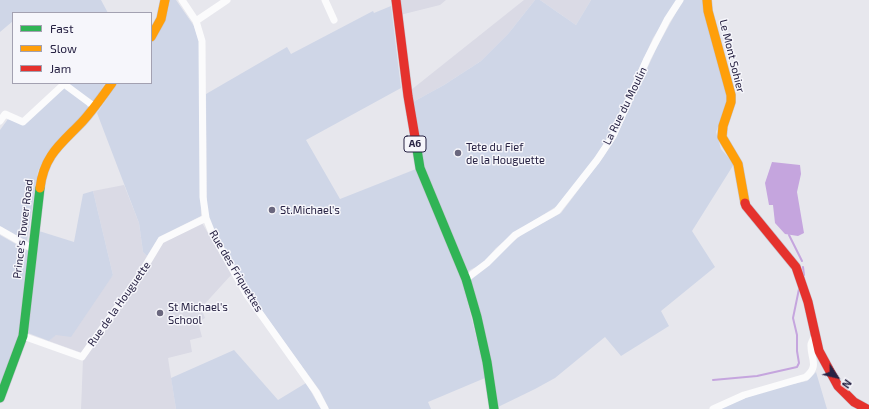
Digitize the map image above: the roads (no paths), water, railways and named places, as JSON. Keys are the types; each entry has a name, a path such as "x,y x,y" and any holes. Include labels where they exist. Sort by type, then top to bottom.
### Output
{"main road":[{"path":"152,34 161,19 165,0"},
{"name":"A6","path":"396,0 408,96 420,168 466,279 477,317 487,362 494,409"},
{"name":"Le Mont Sohier","path":"707,0 708,11 732,95 723,126 722,137 738,164 746,206 796,267 803,284 815,335 824,361 838,386 854,402 868,409"},
{"name":"Prince's Tower Road","path":"0,398 23,336 38,194 41,179 51,155 62,141 95,107 111,84"}],"street":[{"name":"Rue des Friquettes","path":"182,0 196,21 202,41 203,197 206,218 212,233 248,295 316,392 325,409"},
{"path":"196,21 227,0"},
{"path":"326,0 334,20"},
{"name":"La Rue du Moulin","path":"466,279 487,263 515,235 557,211 597,160 613,136 647,59 667,20 680,0"},
{"path":"0,121 5,114 23,122 64,84 95,107"},
{"name":"Rue de la Houguette","path":"23,336 82,357 140,275 161,240 206,218"},
{"path":"0,230 33,249"},
{"path":"713,409 744,395 806,377 811,372 814,365 811,344 815,335"}],"waterway":[{"path":"789,235 802,261"},
{"path":"803,267 804,275"},
{"path":"713,380 757,376 797,367 799,363 797,335 793,318 799,289"}],"place":[{"name":"Tete du Fief de la Houguette","path":"458,153"},
{"name":"St.Michael's","path":"272,210"},
{"name":"St Michael's School","path":"160,313"}]}
